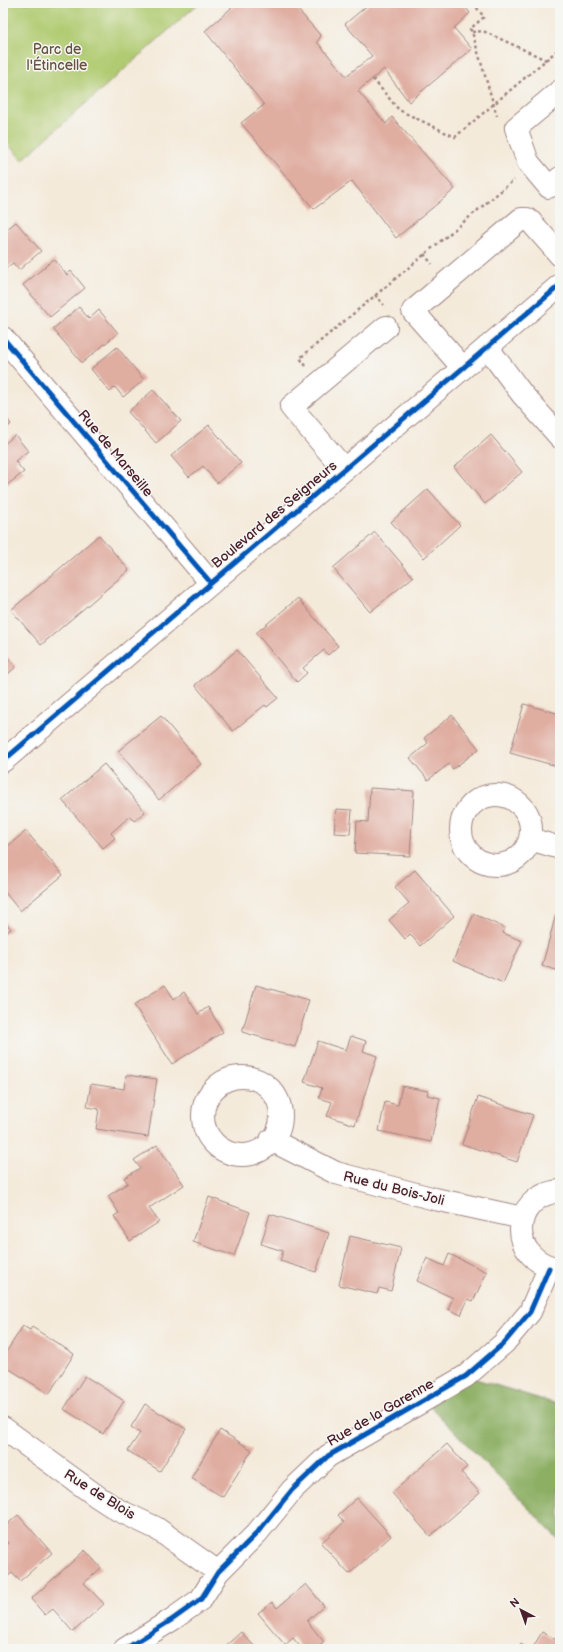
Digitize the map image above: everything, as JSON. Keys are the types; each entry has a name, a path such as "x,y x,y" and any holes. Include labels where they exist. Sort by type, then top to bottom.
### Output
{"street":[{"path":"560,91 516,128 528,162 549,187 560,178"},
{"path":"463,368 413,311 521,219 527,219 531,222 560,255"},
{"name":"Boulevard des Seigneurs","path":"3,761 560,285"},
{"path":"344,470 291,407 386,327"},
{"name":"Rue de Marseille","path":"3,338 211,583"},
{"path":"487,348 522,394 560,437"},
{"path":"530,839 560,848"},
{"name":"Rue du Bois-Joli","path":"271,1140 336,1174 435,1199 523,1218"},
{"path":"555,1268 538,1262 529,1254 523,1243 521,1231 523,1218 529,1207 538,1198 550,1192 560,1191"},
{"name":"Rue de la Garenne","path":"125,1649 201,1600 218,1572 257,1533 292,1490 328,1456 466,1376 504,1343 530,1312 555,1268"},
{"name":"Rue de Blois","path":"3,1428 98,1497 118,1510 156,1528 218,1572"}],"path":[{"path":"473,3 484,17 470,29 472,32 483,31 546,60"},
{"path":"373,79 399,110 455,137 560,48"},
{"path":"300,358 516,178"}],"green space":[{"name":"Parc de l'Étincelle","path":"3,3 199,3 22,160 3,138"},
{"path":"466,1376 560,1405 560,1541 424,1400"}],"building":[{"path":"237,3 292,3 321,36 317,42 346,76 372,56 345,24 370,3 462,3 470,13 454,28 472,49 409,102 384,69 358,91 386,124 392,117 455,189 396,238 352,181 314,209 241,123 264,105 205,31"},
{"path":"16,222 41,251 19,270 13,263 5,269 3,267 3,232"},
{"path":"54,259 67,275 71,271 85,288 50,317 23,285"},
{"path":"79,307 89,319 99,310 118,333 82,363 53,329"},
{"path":"117,347 144,380 123,397 115,387 110,392 91,369"},
{"path":"153,390 181,421 156,443 128,412"},
{"path":"3,414 11,424 3,431"},
{"path":"209,425 241,463 217,483 203,466 189,477 171,456"},
{"path":"15,435 28,451 15,461 24,472 3,488 3,445"},
{"path":"491,435 522,472 485,504 454,467"},
{"path":"428,489 460,525 424,558 391,522"},
{"path":"375,532 413,577 370,612 333,568"},
{"path":"99,535 129,570 41,645 11,610"},
{"path":"298,598 338,646 328,655 324,650 303,668 307,673 297,682 256,633"},
{"path":"237,650 278,698 267,707 265,705 233,731 195,685"},
{"path":"3,652 16,667 3,678"},
{"path":"524,704 560,714 560,767 510,753"},
{"path":"452,715 479,749 453,769 449,764 428,780 410,758 428,743 424,738"},
{"path":"161,716 201,764 159,800 118,751"},
{"path":"104,764 145,812 134,821 130,816 111,833 115,838 103,848 62,800"},
{"path":"370,788 414,791 410,856 355,853 357,821 368,822"},
{"path":"336,809 352,810 350,834 334,833"},
{"path":"26,831 63,875 20,911 3,890 3,850"},
{"path":"415,870 454,916 420,946 410,934 405,939 389,920 409,903 395,887"},
{"path":"474,914 505,928 503,933 522,941 503,983 453,961"},
{"path":"556,914 560,915 560,971 542,966"},
{"path":"3,920 11,929 3,935"},
{"path":"165,985 174,999 184,992 198,1014 208,1007 223,1032 172,1064 134,1005"},
{"path":"256,985 309,1000 295,1047 242,1032"},
{"path":"351,1036 366,1041 363,1051 377,1056 355,1125 327,1116 332,1102 319,1098 322,1088 304,1082 318,1041 346,1050"},
{"path":"126,1075 157,1079 148,1137 96,1129 99,1109 87,1107 91,1084 124,1089"},
{"path":"402,1086 428,1091 427,1095 440,1098 431,1142 379,1131 385,1102 398,1105"},
{"path":"478,1097 533,1115 517,1162 462,1144"},
{"path":"157,1145 184,1185 149,1208 159,1222 130,1241 114,1216 119,1213 108,1196 128,1183 124,1178 140,1168 134,1160"},
{"path":"209,1197 250,1212 234,1256 193,1242"},
{"path":"270,1214 329,1233 316,1272 280,1261 283,1251 261,1244"},
{"path":"350,1236 401,1248 391,1291 379,1288 377,1294 339,1285"},
{"path":"449,1254 487,1272 473,1301 468,1299 461,1315 448,1309 453,1298 417,1281 427,1258 444,1266"},
{"path":"23,1326 30,1330 32,1327 74,1354 49,1394 3,1365 3,1357"},
{"path":"85,1376 124,1401 103,1434 64,1409"},
{"path":"145,1404 186,1429 160,1471 128,1451 140,1433 131,1427"},
{"path":"220,1430 252,1450 223,1497 191,1478"},
{"path":"447,1444 467,1467 461,1472 480,1493 430,1536 392,1493"},
{"path":"357,1498 391,1536 349,1574 321,1543 344,1522 338,1515"},
{"path":"18,1515 52,1553 20,1581 12,1573 8,1576 3,1571 3,1547 8,1543 3,1538 3,1528"},
{"path":"85,1550 101,1568 84,1583 104,1604 73,1632 53,1609 45,1615 31,1599"},
{"path":"306,1584 324,1606 307,1621 324,1642 317,1649 302,1649 293,1638 285,1645 258,1613 272,1602 277,1608"},
{"path":"241,1632 257,1649 222,1649"},
{"path":"542,1632 560,1642 560,1649 532,1649"},
{"path":"521,1644 529,1649 518,1649"}],"cycle path":[{"path":"3,761 560,285"},
{"path":"3,338 211,583"},
{"path":"125,1649 173,1619 201,1599 218,1572 257,1533 292,1490 328,1456 466,1376 504,1343 530,1312 549,1268"}]}
